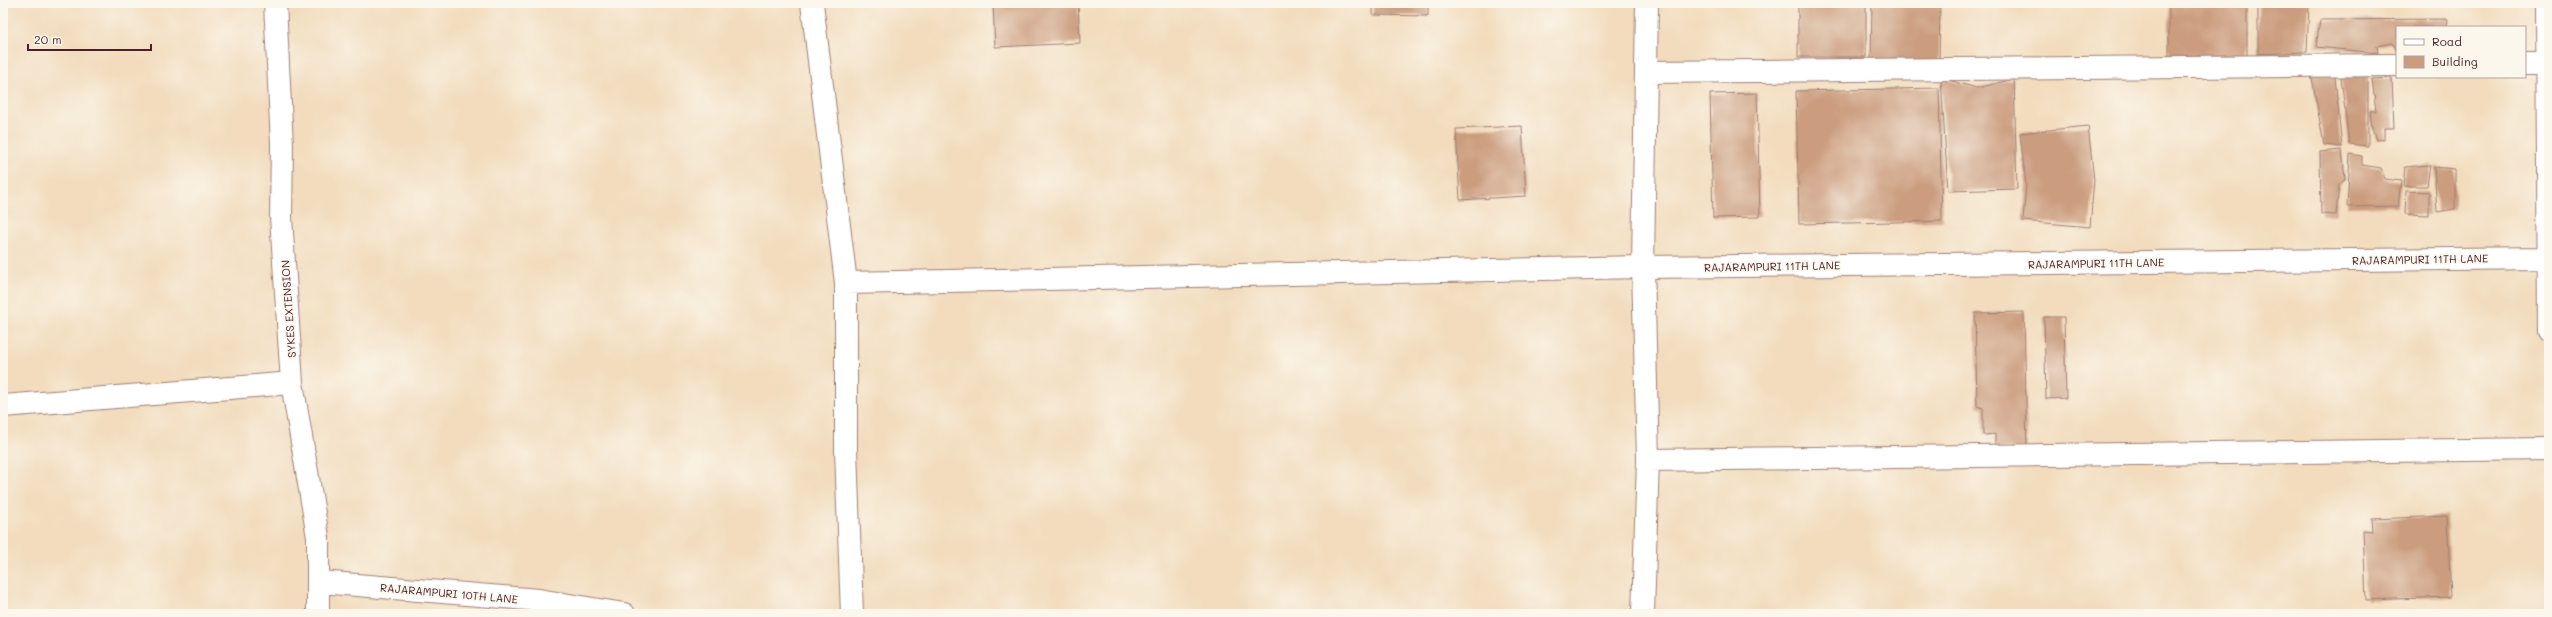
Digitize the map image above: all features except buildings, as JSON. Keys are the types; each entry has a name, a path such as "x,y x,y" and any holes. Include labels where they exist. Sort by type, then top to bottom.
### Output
{"street":[{"name":"SYKES EXTENSION","path":"275,3 282,138 281,217 292,383 318,537 320,582 318,614"},
{"path":"812,3 846,283 846,450 852,614"},
{"path":"1643,614 1648,460 1643,267 1647,3"},
{"path":"2547,3 2549,331"},
{"path":"2526,64 2548,64"},
{"path":"1646,72 2396,65"},
{"name":"RAJARAMPURI 11TH LANE","path":"846,283 1643,267 2548,258"},
{"path":"3,406 292,383"},
{"path":"1648,460 2549,449"},
{"name":"RAJARAMPURI 10TH LANE","path":"320,582 539,600 624,614"}]}
